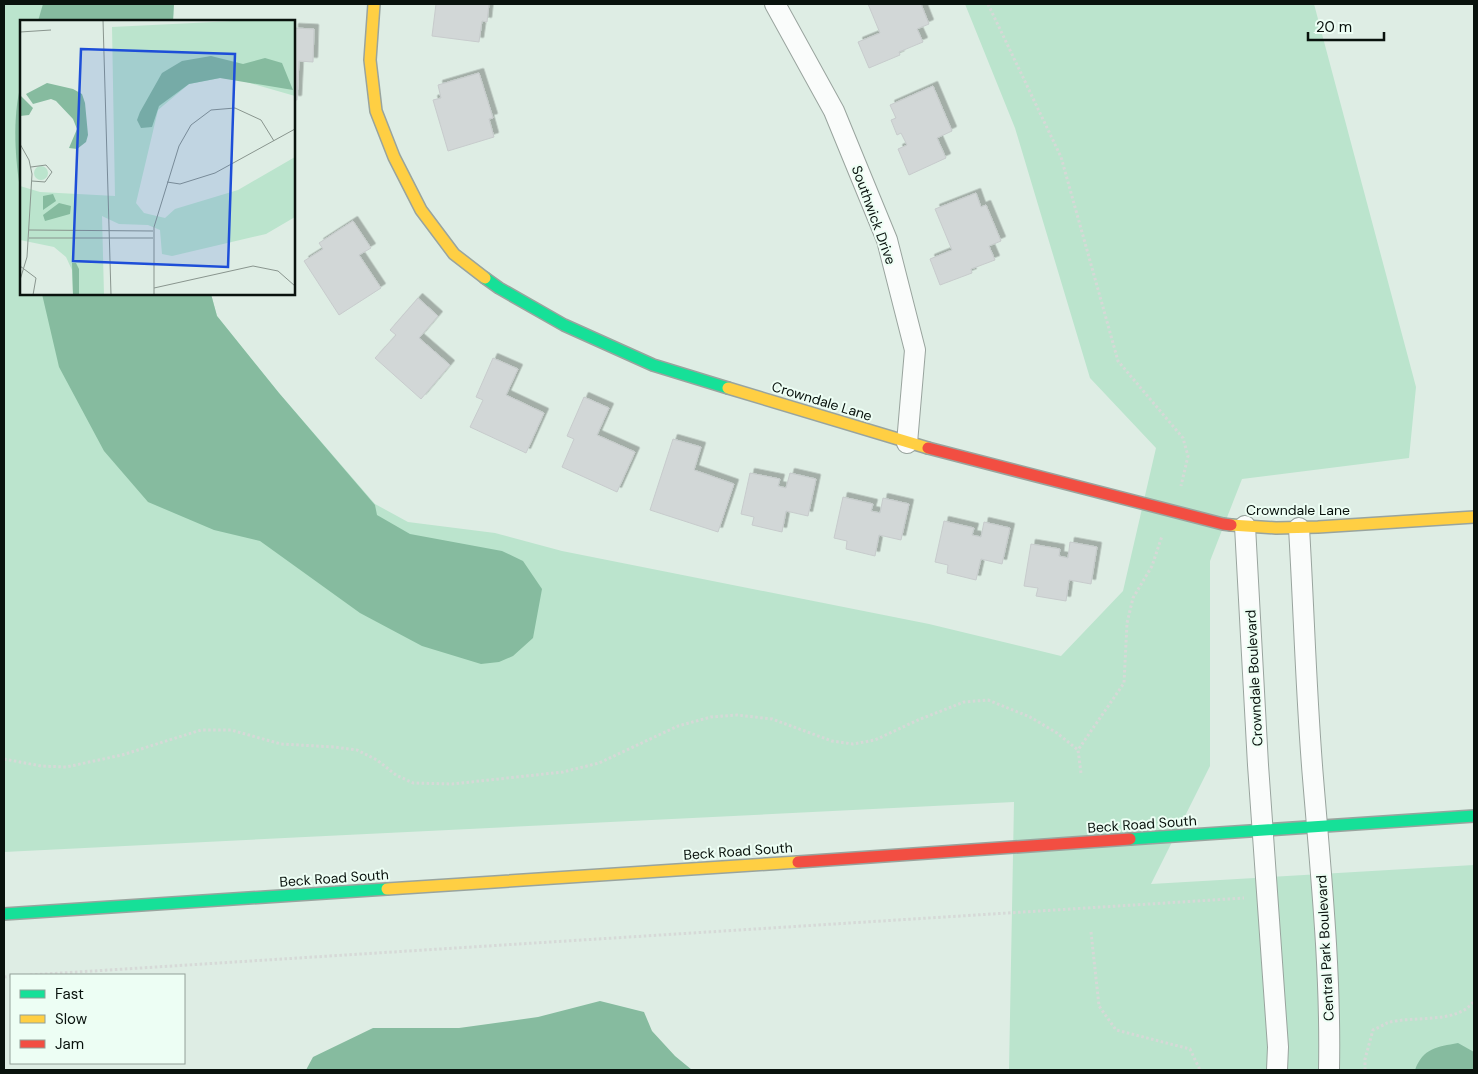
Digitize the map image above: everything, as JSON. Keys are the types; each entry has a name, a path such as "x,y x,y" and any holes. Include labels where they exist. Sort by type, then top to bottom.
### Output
{"main road":[{"name":"Crowndale Lane","path":"374,4 370,60 376,112 394,157 421,210 454,254 500,288 564,325 654,366 907,443 1223,524 1299,528 1474,517"},
{"name":"Beck Road South","path":"4,914 1474,816"}],"street":[{"name":"Southwick Drive","path":"775,4 834,111 887,240 915,350 907,443"},
{"name":"Crowndale Boulevard","path":"1245,526 1263,831"},
{"path":"1299,528 1313,777 1318,826"},
{"name":"Central Park Boulevard","path":"1318,826 1329,1025 1329,1070"},
{"path":"1263,831 1278,1047 1277,1070"}],"path":[{"path":"988,4 1061,157 1118,361 1183,438 1188,456 1182,483 1170,510 1152,566 1133,598 1127,623 1124,683 1078,750 1081,773"},
{"path":"4,759 41,766 66,767 122,755 201,730 231,730 281,744 357,750 378,760 396,775 413,783 452,784 563,772 599,763 678,726 711,717 737,715 772,719 832,741 853,744 875,740 918,720 964,702 988,700 1030,717 1057,733 1078,750"},
{"path":"46,974 1267,897"},
{"path":"1091,932 1098,1006 1116,1030 1190,1049 1200,1070"},
{"path":"1365,1070 1365,1058 1373,1030 1388,1023 1450,1016 1470,1007 1474,1001"}],"shaded area":[{"path":"4,4 174,4 173,20 20,20 20,295 211,295 217,316 279,393 375,504 408,522 495,533 562,551 929,624 1061,656 1123,591 1156,448 1090,378 1015,128 965,4 1314,4 1416,387 1409,458 1242,479 1210,561 1210,766 1151,884 1474,865 1474,1070 1009,1070 1014,802 4,852"},
{"path":"43,4 174,4 173,20 38,20"},
{"path":"20,88 20,188 15,139"},
{"path":"42,295 211,295 217,316 279,393 375,505 377,515 410,534 502,551 523,561 542,589 533,638 513,656 499,662 481,664 422,646 360,613 260,541 214,530 148,502 104,451 59,367"},
{"path":"600,1001 644,1012 652,1031 675,1056 692,1070 306,1070 313,1057 373,1028 459,1028 538,1017"},
{"path":"1458,1043 1474,1052 1474,1070 1415,1070 1422,1057 1427,1053 1437,1048"}],"building":[{"path":"436,4 489,4 487,22 482,21 479,42 432,36"},
{"path":"868,4 921,4 929,24 917,29 923,42 899,52 900,55 869,68 858,42 880,33"},
{"path":"295,28 314,29 313,62 299,61 297,100 295,100"},
{"path":"479,73 493,118 489,119 494,137 448,151 433,100 441,98 438,85"},
{"path":"933,86 952,131 937,138 946,158 909,175 898,149 907,145 901,133 897,135 891,120 896,118 890,105"},
{"path":"976,193 981,207 986,205 1001,241 989,246 995,260 971,269 972,273 940,285 930,259 952,250 935,209"},
{"path":"353,221 371,248 359,255 381,288 339,315 304,261 323,249 319,243"},
{"path":"418,298 438,316 419,338 450,365 421,399 375,358 396,335 390,330"},
{"path":"493,358 518,369 506,395 544,413 526,453 470,427 483,400 476,397"},
{"path":"584,397 609,408 597,435 635,452 617,492 562,467 574,439 567,436"},
{"path":"673,439 701,447 694,470 734,484 718,532 650,510"},
{"path":"750,473 780,479 778,486 786,488 790,473 816,479 808,516 786,511 782,532 752,525 754,517 741,514"},
{"path":"843,497 873,504 871,511 880,513 883,498 909,504 901,540 879,535 875,556 846,549 847,541 834,538"},
{"path":"944,521 974,528 972,535 981,537 984,522 1010,528 1002,564 981,559 976,580 947,573 948,565 935,562"},
{"path":"1070,542 1097,547 1091,584 1069,580 1066,601 1036,596 1038,588 1024,586 1031,544 1060,549 1059,556 1068,558"}],"traffic: fast":[{"path":"485,278 564,325 653,365 728,388"},
{"path":"1130,839 1474,816"},
{"path":"4,914 387,889"}],"traffic: slow":[{"path":"374,4 370,60 376,111 394,157 421,210 454,254 485,278"},
{"path":"728,388 928,448"},
{"path":"1231,525 1276,528 1318,527 1474,517"},
{"path":"387,889 798,862"}],"traffic: jam":[{"path":"928,448 1231,525"},
{"path":"798,862 1130,839"}]}
